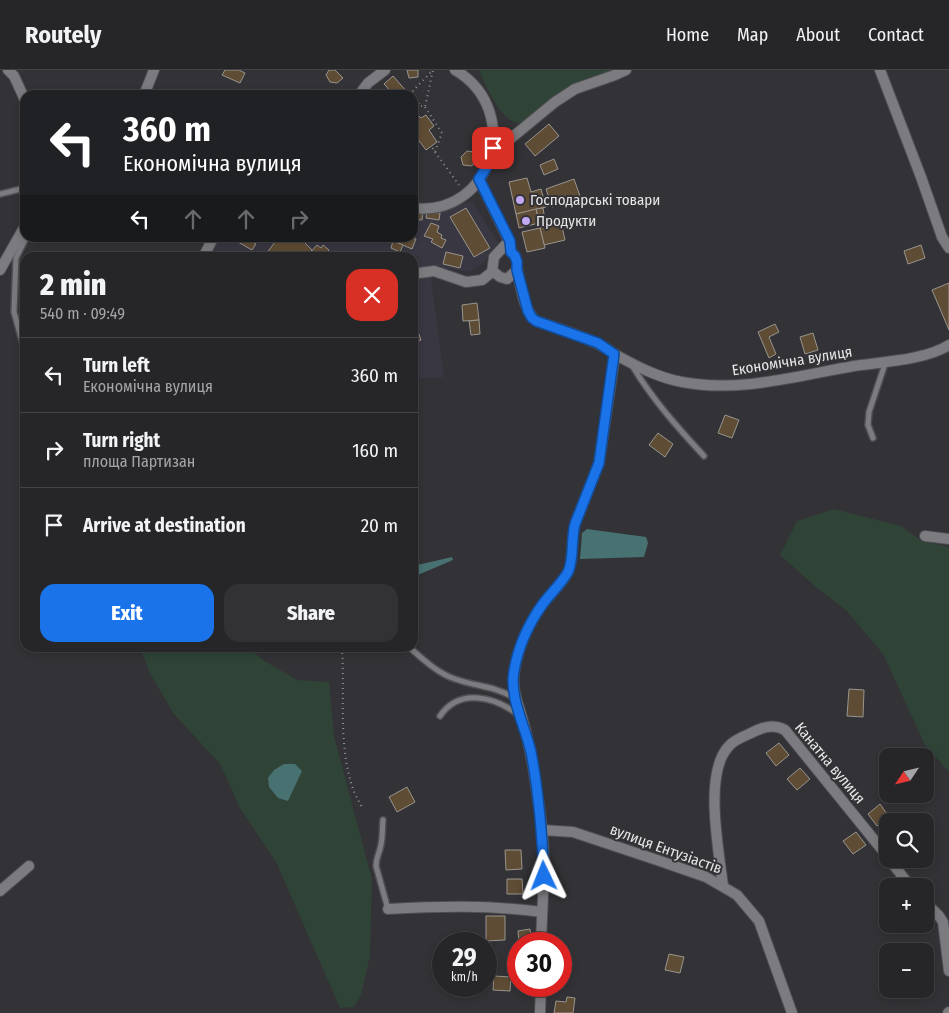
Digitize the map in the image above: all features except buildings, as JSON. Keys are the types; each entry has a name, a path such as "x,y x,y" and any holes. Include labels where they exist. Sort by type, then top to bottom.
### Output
{"street":[{"path":"8,70 14,76 20,90"},
{"path":"146,90 154,70"},
{"path":"362,90 385,70"},
{"path":"418,208 432,208 449,203 463,195 479,179 488,165 492,154 494,135 490,111 485,99 476,86 456,70"},
{"path":"492,154 543,112 575,89 615,76 626,70"},
{"path":"880,70 942,237 949,248"},
{"path":"418,273 434,271 466,282 482,280 492,272 494,257 506,251 510,241 479,179"},
{"path":"0,270 20,235"},
{"name":"Економічна вулиця","path":"506,251 515,256 528,311 536,321 598,343 630,362 656,374 681,382 721,386 759,383 924,356 949,345"},
{"path":"492,272 506,278 517,270"},
{"path":"541,932 544,891 542,830 530,752 522,717 515,698 513,678 521,644 542,606 570,568 572,534 599,463 614,354"},
{"path":"924,536 949,540"},
{"name":"Канатна вулиця","path":"723,886 716,827 715,784 717,770 722,757 729,746 736,740 769,726 777,726 785,730 879,847"},
{"name":"вулиця Ентузіастів","path":"542,830 573,832 706,877 737,895 759,921 792,1013"},
{"path":"0,891 29,866"},
{"name":"Канатна вулиця","path":"896,868 904,878"},
{"path":"388,909 449,905 508,907 542,912"},
{"path":"934,912 943,922 949,971"},
{"path":"540,1013 541,997"}],"lane":[{"path":"0,194 20,189"},
{"path":"20,334 14,312 16,258 24,242"},
{"path":"873,438 868,425 869,412 886,361"},
{"path":"630,362 644,386 669,418 704,456"},
{"path":"415,652 439,671 455,679 500,690 515,698"},
{"path":"440,716 446,707 455,701 466,698 478,698 492,700 504,705 522,717"},
{"path":"383,820 382,839 376,859 376,866 388,909"}],"path":[{"path":"414,90 433,70"},
{"path":"425,107 433,70"},
{"path":"418,101 425,107 442,133 434,152"},
{"path":"431,146 459,185"},
{"path":"342,652 346,767 352,788 362,807"}],"shaded area":[{"path":"472,201 498,243 484,262 470,272 434,267 418,270 418,252 206,252 208,242 418,242 418,207 444,210"},
{"path":"430,273 444,377 418,379 418,276"}],"green space":[{"path":"479,70 615,70 517,123 505,115 499,108"},
{"path":"834,509 901,526 920,540 949,547 949,772 934,755 934,748 928,748 925,745 883,654 847,611 817,588 780,555 797,521"},
{"path":"142,652 254,652 263,660 297,680 329,682 334,736 372,879 370,956 361,995 354,1007 340,1008 276,862 240,808 220,764 173,713 150,673","holes":["274,770 299,778 293,788 269,787 268,778"]}],"water":[{"path":"587,529 646,537 648,543 644,557 580,559 582,533"},
{"path":"452,557 453,560 418,575 418,565"},
{"path":"284,764 295,764 302,771 288,801 278,798 269,787 268,778 274,770"}],"place":[{"name":"Господарські товари","path":"520,200"},
{"name":"Продукти","path":"526,221"}],"route":[{"path":"493,148 488,165 479,179 510,241 511,252 517,262 517,270 528,311 532,318 598,343 614,354 599,463 572,534 570,568 542,606 521,644 514,671 515,698 522,717 530,752 542,830 544,876"}]}
